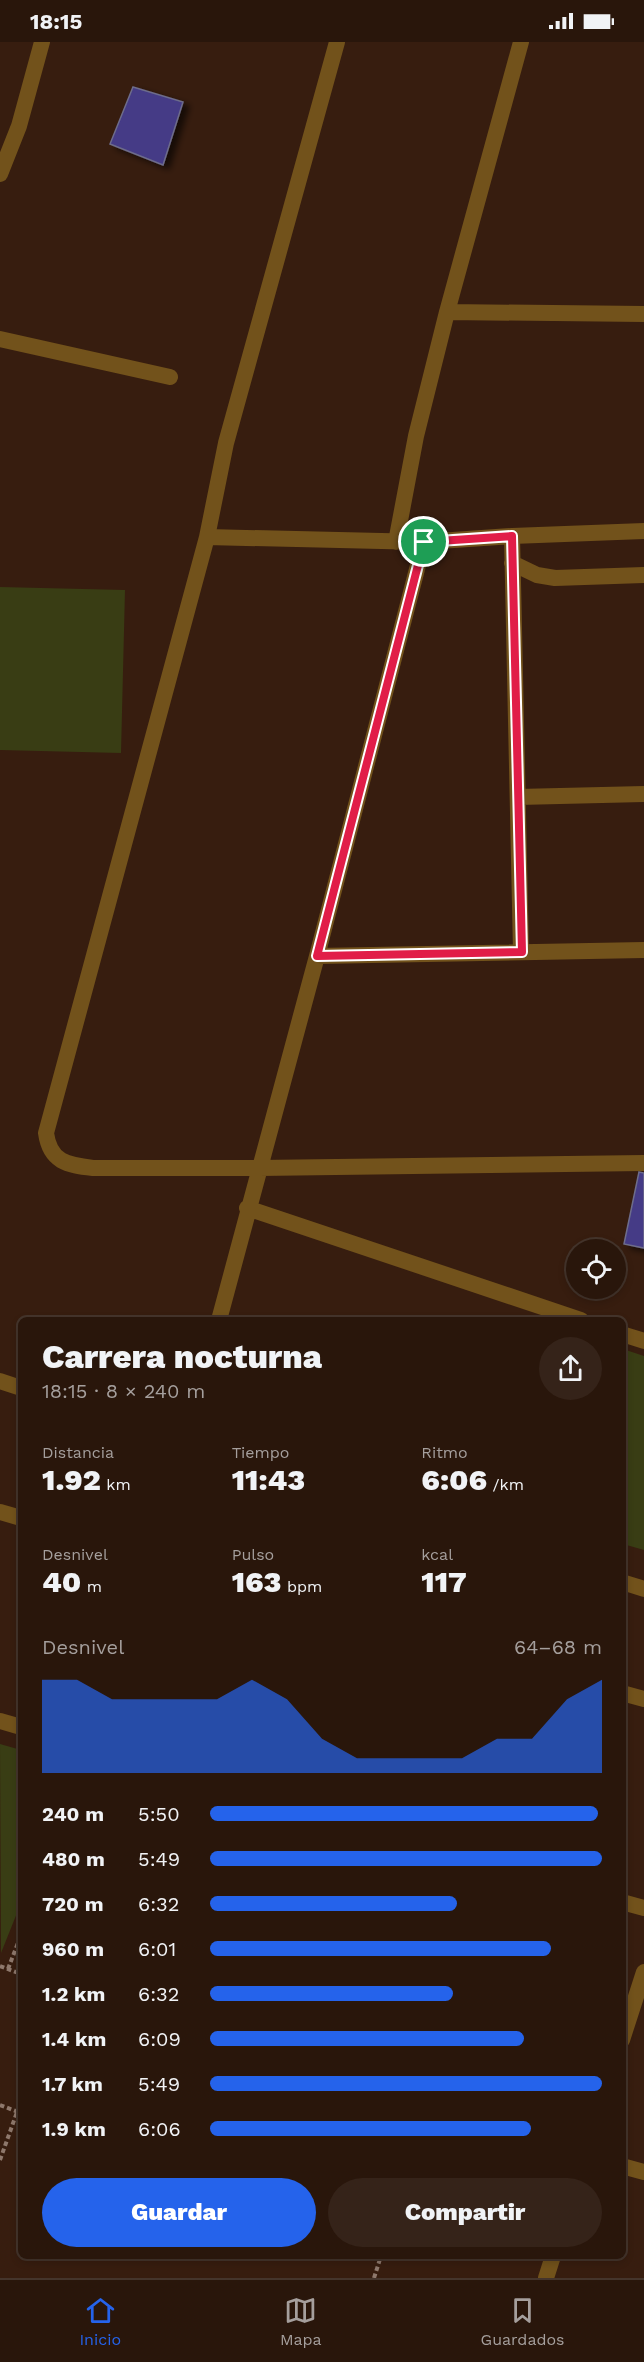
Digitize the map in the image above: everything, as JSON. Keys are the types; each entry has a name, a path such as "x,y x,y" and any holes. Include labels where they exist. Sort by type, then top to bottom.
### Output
{"street":[{"path":"0,174 19,126 42,42"},
{"path":"337,42 226,443 207,537 46,1133 47,1143 55,1156 66,1164 81,1167 258,1168 644,1162"},
{"path":"396,542 416,436 447,312 521,42"},
{"path":"447,312 644,314"},
{"path":"0,339 170,376"},
{"path":"207,537 424,542 644,531"},
{"path":"512,536 522,952"},
{"path":"220,1317 247,1208 317,956 424,542"},
{"path":"513,563 537,575 555,578 644,575"},
{"path":"518,797 644,794"},
{"path":"317,956 644,950"},
{"path":"247,1208 572,1317"},
{"path":"626,1335 644,1341"},
{"path":"0,1382 18,1387"},
{"path":"0,1512 18,1517"},
{"path":"626,1583 644,1589"},
{"path":"626,1694 644,1699"},
{"path":"0,1720 18,1725"},
{"path":"626,1903 644,1908"},
{"path":"626,2028 644,1972"},
{"path":"626,2167 644,2172"},
{"path":"546,2278 552,2259"}],"path":[{"path":"8,1969 18,1943"},
{"path":"0,1966 18,1973"},
{"path":"0,2105 18,2113"},
{"path":"0,2160 18,2115"},
{"path":"374,2278 380,2259"}],"green space":[{"path":"0,587 125,590 121,753 0,750"},
{"path":"626,1350 644,1356 644,1550 626,1545"},
{"path":"0,1744 18,1749 18,1910 1,1953"}],"building":[{"path":"133,87 183,102 163,165 110,144"},
{"path":"639,1172 644,1173 644,1248 626,1244 625,1239"}],"route":[{"path":"512,536 522,952 317,956 338,873 424,542 512,536"}]}
